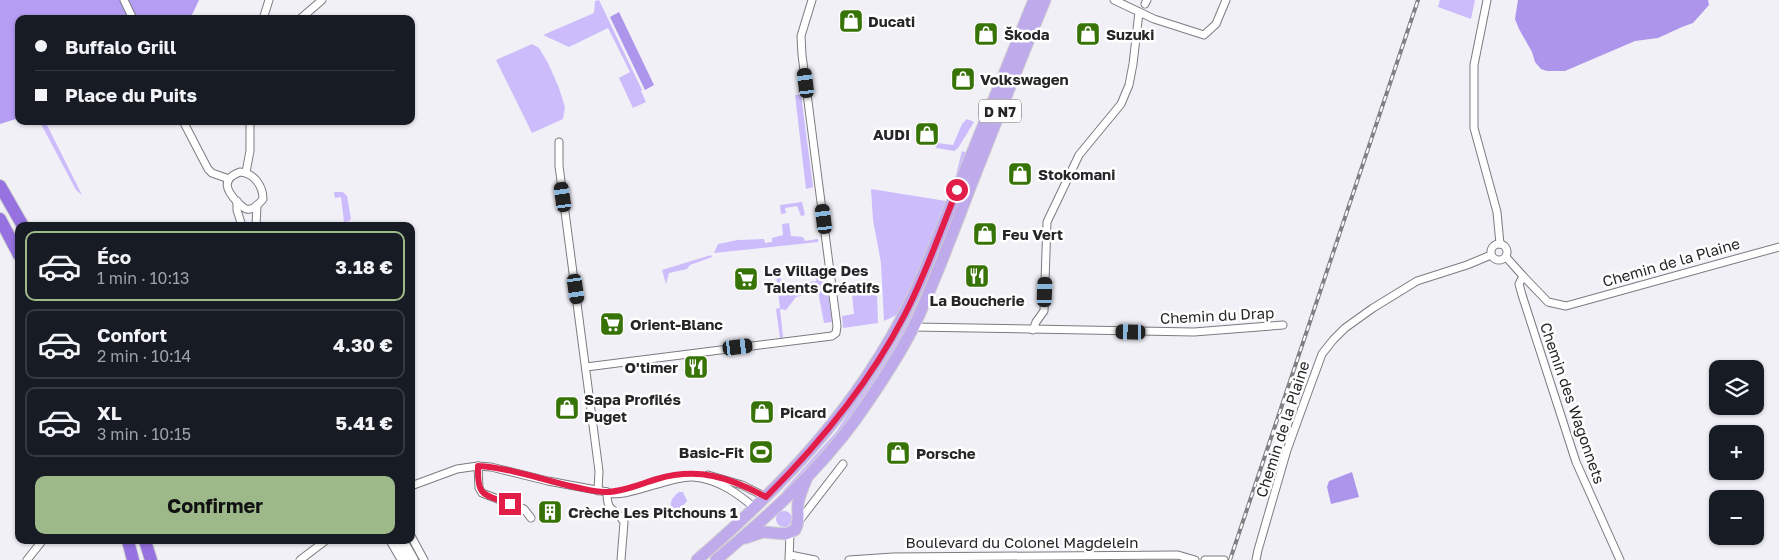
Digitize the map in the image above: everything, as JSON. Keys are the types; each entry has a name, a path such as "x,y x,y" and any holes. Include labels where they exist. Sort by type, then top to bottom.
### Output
{"highway":[{"path":"0,186 21,222"},
{"path":"0,219 15,247"},
{"path":"129,544 133,560"},
{"path":"146,544 150,560"}],"main road":[{"name":"D N7","path":"697,560 755,508 810,451 839,417 877,362 904,317 922,278 1034,0"},
{"name":"D N7","path":"716,560 808,476 856,419 885,376 913,327 933,283 1045,0"},
{"path":"738,541 763,532 786,533 795,530 798,519 799,499 808,476"},
{"path":"766,497 789,509 798,519"},
{"path":"755,508 786,533"}],"street":[{"path":"124,0 131,15"},
{"path":"264,15 269,0"},
{"path":"305,15 322,0"},
{"path":"586,367 836,334 838,329 802,55 801,36 812,0"},
{"path":"1114,0 1139,12 1204,35 1216,24 1226,0"},
{"path":"1487,0 1474,65 1474,128 1497,212 1500,244 1506,249 1506,257 1523,276"},
{"path":"1033,330 1044,311 1047,222 1079,155 1121,104 1133,64 1139,12"},
{"path":"185,125 208,169 212,173 229,179"},
{"path":"246,172 250,151 250,125"},
{"path":"559,142 559,166 599,471 598,491"},
{"path":"246,172 262,190 262,199 253,208 246,209 229,192 227,184 229,179 237,173 246,172"},
{"path":"237,201 237,210 241,222"},
{"path":"256,222 257,205"},
{"path":"1500,244 1492,247 1491,255 1498,261 1506,257"},
{"name":"Chemin de la Plaine","path":"1523,276 1548,302 1566,306 1779,247"},
{"name":"Chemin de la Plaine","path":"1256,560 1287,450 1322,354 1345,328 1398,291 1417,281 1491,255"},
{"name":"Chemin des Wagonnets","path":"1523,276 1519,284 1522,295 1567,436 1576,462 1620,560"},
{"name":"Chemin du Drap","path":"913,327 1194,332 1283,324"},
{"path":"798,519 843,464"},
{"path":"478,466 479,488 482,493 524,509 531,518"},
{"path":"415,485 457,469 478,466 491,467 610,494 622,494 676,478 696,477 724,486 755,508"},
{"path":"606,492 678,474 699,473 742,485 766,497"},
{"path":"606,492 609,508 621,517 624,522 621,560"},
{"path":"786,533 790,557 815,560"},
{"path":"415,543 424,560"},
{"path":"27,560 40,544"},
{"path":"300,560 321,544"},
{"path":"394,544 403,560"},
{"path":"404,544 413,560"},
{"name":"Boulevard du Colonel Magdelein","path":"849,560 893,556 944,558 1166,558 1178,555 1196,560"},
{"path":"1205,560 1223,560"}],"shaded area":[{"path":"0,0 199,0 192,15 15,15 15,119 0,124"},
{"path":"599,0 646,102 633,108 619,78 630,72 608,28 569,47 543,35 594,13 595,1"},
{"path":"1440,0 1475,0 1471,19 1438,7"},
{"path":"1518,0 1708,0 1709,5 1693,23 1658,38 1635,41 1565,71 1547,71 1541,69 1535,62 1532,52 1519,29 1515,19"},
{"path":"619,12 654,85 645,90 610,17"},
{"path":"532,44 539,48 548,63 565,107 563,119 532,133 496,60"},
{"path":"795,95 801,95 813,187 806,189"},
{"path":"967,119 974,122 958,148 954,151 936,148 937,143 953,145 962,124"},
{"path":"42,125 47,125 82,195 76,190"},
{"path":"962,151 967,153 932,246 901,313 884,321 881,263 873,220 871,189 946,201 955,179"},
{"path":"334,192 343,192 347,196 351,219 349,221 344,222 341,197 335,198"},
{"path":"802,202 805,215 801,216 797,206 785,208 786,213 781,214 780,205"},
{"path":"789,223 791,236 803,237 805,241 818,239 818,242 714,253 718,244 738,240 764,239 765,243 772,242 772,238 783,235 782,224"},
{"path":"949,226 925,292 908,328 878,379 861,404 824,450 783,493 836,432 887,354 916,304"},
{"path":"711,255 712,257 690,265 687,269 669,273 666,284 662,270"},
{"path":"825,270 832,322 824,323 817,286 804,288 805,295 796,297 786,310 780,309 783,337 780,338 776,309 780,308 776,274 779,274 783,285 816,281 815,271"},
{"path":"852,294 877,294 878,323 843,328 842,316 854,314"},
{"path":"1352,472 1359,497 1331,504 1327,487 1329,481"},
{"path":"679,492 683,492 687,501 675,515 671,508 671,502"},
{"path":"784,511 792,519 784,527 776,519"}],"railway":[{"path":"1230,560 1418,0"}],"place":[{"name":"Ducati","path":"851,21"},
{"name":"Škoda","path":"986,34"},
{"name":"Suzuki","path":"1088,34"},
{"name":"Volkswagen","path":"963,79"},
{"name":"AUDI","path":"927,134"},
{"name":"Stokomani","path":"1020,174"},
{"name":"Feu Vert","path":"985,234"},
{"name":"La Boucherie","path":"977,276"},
{"name":"Le Village Des Talents Créatifs","path":"746,279"},
{"name":"Orient-Blanc","path":"612,324"},
{"name":"O'timer","path":"696,367"},
{"name":"Sapa Profilés Puget","path":"567,408"},
{"name":"Picard","path":"762,412"},
{"name":"Basic-Fit","path":"761,452"},
{"name":"Porsche","path":"898,453"},
{"name":"Crèche Les Pitchouns 1","path":"550,512"}],"route":[{"path":"510,504 482,493 479,488 478,466 491,467 548,481 606,492 684,473 699,473 742,485 766,497 828,431 877,362 910,305 957,190"}]}
